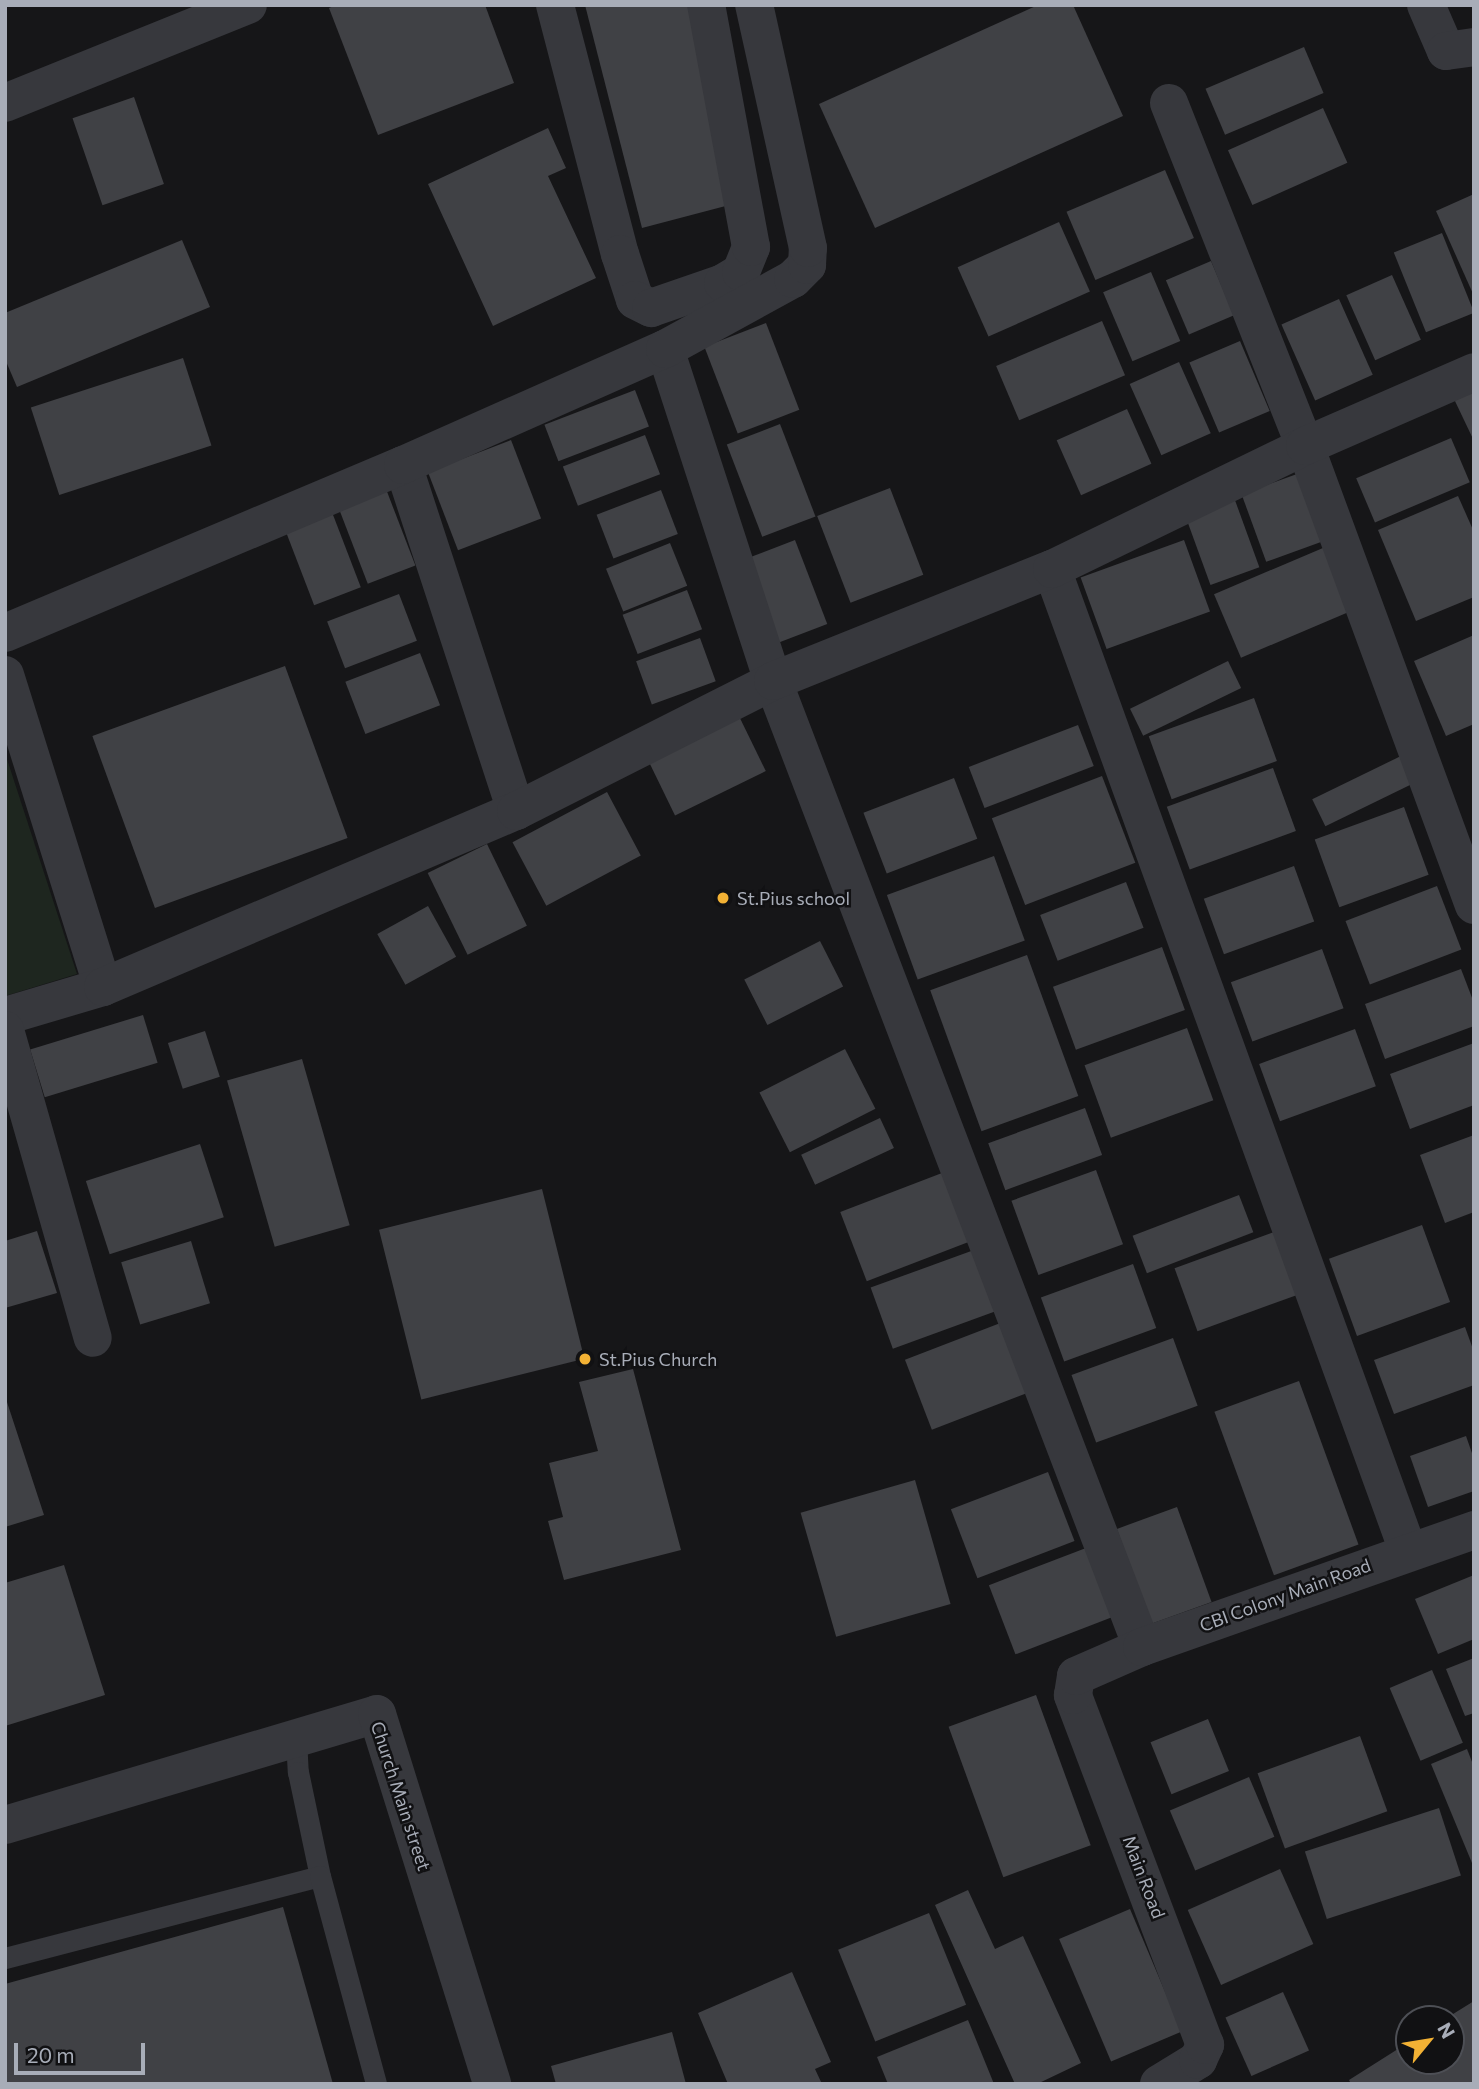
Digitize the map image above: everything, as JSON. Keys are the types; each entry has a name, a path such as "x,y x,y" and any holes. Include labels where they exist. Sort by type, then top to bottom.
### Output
{"street":[{"path":"5,103 248,5"},
{"path":"5,633 403,465 665,349 793,279 807,265 808,248 755,14 710,19 751,247 741,272 732,278 651,308 635,300 620,254 555,5"},
{"path":"1426,5 1446,51 1474,47"},
{"path":"1169,103 1305,446 1474,905"},
{"path":"665,349 773,681 1142,1647"},
{"path":"5,1016 103,987 516,811 773,681 1052,569 1305,446 1474,372"},
{"path":"403,465 516,811"},
{"path":"1052,569 1408,1551"},
{"path":"5,675 103,987"},
{"path":"5,1030 93,1338"},
{"name":"CBI Colony Main Road","path":"1098,1664 1408,1551 1474,1530"},
{"name":"Main Road","path":"1098,1664 1076,1676 1073,1695 1205,2045 1198,2060 1159,2084"},
{"name":"Church Main street","path":"5,1825 377,1714 492,2084"}],"lane":[{"path":"296,1738 298,1772 320,1876 376,2084"},
{"path":"5,1958 320,1876"}],"shaded area":[{"path":"5,753 77,974 5,996"}],"building":[{"path":"336,5 485,5 514,83 378,135 329,8"},
{"path":"585,5 691,5 737,203 642,228"},
{"path":"1038,5 1073,5 1123,116 875,228 819,104"},
{"path":"1304,47 1324,93 1225,135 1206,89"},
{"path":"134,97 164,184 102,205 73,118"},
{"path":"1323,108 1347,163 1252,205 1228,150"},
{"path":"548,128 566,168 548,176 596,278 493,326 428,184"},
{"path":"1165,170 1194,238 1095,280 1067,212"},
{"path":"1474,194 1474,296 1436,211"},
{"path":"1059,222 1090,291 989,337 958,267"},
{"path":"1442,233 1474,313 1426,332 1394,252"},
{"path":"182,240 210,307 17,387 5,359 5,313"},
{"path":"1211,261 1234,315 1189,334 1166,280"},
{"path":"1151,272 1180,341 1132,361 1103,292"},
{"path":"1392,275 1421,340 1375,360 1346,295"},
{"path":"1339,299 1373,375 1315,400 1281,325"},
{"path":"1102,321 1125,375 1019,420 996,366"},
{"path":"766,323 799,410 738,433 704,347"},
{"path":"1240,341 1270,411 1219,432 1189,362"},
{"path":"183,358 211,445 59,495 31,407"},
{"path":"1179,362 1211,433 1161,455 1130,384"},
{"path":"635,390 649,426 558,461 544,425"},
{"path":"1474,390 1474,441 1454,399"},
{"path":"1127,409 1151,464 1081,495 1057,440"},
{"path":"780,424 815,516 762,537 727,444"},
{"path":"645,435 660,474 578,506 563,467"},
{"path":"1451,438 1470,482 1375,522 1356,478"},
{"path":"511,440 541,518 458,550 428,472"},
{"path":"1297,474 1322,542 1266,562 1242,494"},
{"path":"890,488 923,575 851,603 817,516"},
{"path":"386,489 415,566 368,584 338,507"},
{"path":"661,490 678,534 613,559 597,515"},
{"path":"1232,492 1259,567 1210,585 1183,510"},
{"path":"1458,496 1474,532 1474,597 1416,621 1378,530"},
{"path":"330,507 361,587 314,605 283,525"},
{"path":"795,540 827,624 775,644 743,560"},
{"path":"1184,540 1210,611 1107,649 1081,578"},
{"path":"670,543 687,586 623,611 606,569"},
{"path":"1330,545 1357,609 1241,658 1214,594"},
{"path":"687,590 702,629 638,654 623,615"},
{"path":"399,594 417,641 345,668 327,622"},
{"path":"1474,635 1474,724 1446,736 1414,661"},
{"path":"700,638 716,681 652,704 636,661"},
{"path":"420,653 440,705 365,734 345,682"},
{"path":"1228,661 1241,688 1143,736 1130,709"},
{"path":"285,666 348,838 155,908 92,736"},
{"path":"1254,698 1277,761 1172,799 1149,736"},
{"path":"736,710 766,771 675,815 645,754"},
{"path":"1078,725 1094,766 985,808 969,767"},
{"path":"1403,755 1416,782 1325,826 1312,799"},
{"path":"1273,768 1296,831 1190,870 1167,807"},
{"path":"1102,776 1135,863 1025,905 992,818"},
{"path":"954,778 977,839 887,873 863,813"},
{"path":"607,792 641,856 546,906 513,842"},
{"path":"1404,807 1429,875 1339,907 1315,839"},
{"path":"487,844 527,926 468,955 428,873"},
{"path":"994,856 1025,941 918,980 887,895"},
{"path":"1294,866 1314,921 1224,954 1204,899"},
{"path":"1126,882 1144,928 1058,961 1040,915"},
{"path":"1437,886 1461,949 1370,985 1346,921"},
{"path":"428,906 456,957 405,985 377,934"},
{"path":"820,941 843,986 767,1025 744,980"},
{"path":"1162,947 1185,1010 1076,1050 1053,987"},
{"path":"1322,949 1344,1008 1252,1041 1231,982"},
{"path":"1027,955 1078,1096 982,1131 930,990"},
{"path":"1461,969 1474,1003 1474,1026 1385,1059 1365,1004"},
{"path":"143,1015 158,1063 45,1097 30,1049"},
{"path":"1187,1028 1213,1100 1111,1138 1085,1065"},
{"path":"1355,1029 1376,1086 1280,1121 1259,1064"},
{"path":"205,1031 220,1077 183,1089 168,1043"},
{"path":"1474,1043 1474,1105 1410,1129 1390,1074"},
{"path":"845,1049 875,1109 790,1152 759,1093"},
{"path":"302,1059 350,1225 275,1247 227,1080"},
{"path":"1085,1108 1102,1155 1005,1190 988,1143"},
{"path":"880,1118 894,1148 815,1185 801,1155"},
{"path":"1474,1135 1474,1212 1445,1223 1420,1155"},
{"path":"200,1144 224,1217 110,1254 86,1181"},
{"path":"1096,1170 1123,1244 1038,1275 1011,1201"},
{"path":"942,1173 969,1242 867,1281 840,1212"},
{"path":"542,1189 584,1359 421,1399 379,1230"},
{"path":"1239,1195 1253,1232 1147,1273 1133,1236"},
{"path":"1422,1225 1450,1302 1357,1336 1329,1259"},
{"path":"37,1231 57,1293 5,1308 5,1241"},
{"path":"1277,1231 1300,1294 1197,1331 1175,1268"},
{"path":"191,1241 210,1303 140,1325 121,1262"},
{"path":"974,1250 996,1311 893,1349 871,1288"},
{"path":"1133,1264 1156,1328 1064,1361 1041,1298"},
{"path":"1003,1322 1030,1392 932,1430 905,1360"},
{"path":"1465,1327 1474,1352 1474,1385 1394,1414 1374,1360"},
{"path":"1173,1338 1198,1406 1096,1443 1072,1375"},
{"path":"633,1369 681,1550 564,1580 548,1521 563,1517 549,1463 598,1451 579,1382"},
{"path":"1299,1381 1359,1545 1274,1575 1214,1412"},
{"path":"5,1396 44,1515 5,1527"},
{"path":"1466,1436 1474,1459 1474,1491 1428,1507 1410,1456"},
{"path":"1048,1472 1075,1541 977,1578 951,1509"},
{"path":"915,1480 951,1604 836,1637 801,1513"},
{"path":"1177,1507 1212,1602 1151,1624 1117,1529"},
{"path":"1086,1548 1113,1617 1015,1654 989,1585"},
{"path":"64,1565 105,1695 5,1726 5,1583"},
{"path":"1474,1575 1474,1639 1438,1654 1415,1599"},
{"path":"1474,1658 1474,1713 1465,1716 1446,1669"},
{"path":"1432,1670 1463,1743 1421,1761 1390,1688"},
{"path":"1036,1695 1091,1845 1003,1877 949,1727"},
{"path":"1208,1719 1229,1771 1171,1794 1151,1742"},
{"path":"1360,1736 1387,1811 1285,1848 1258,1773"},
{"path":"1467,1749 1474,1767 1472,1863 1431,1764"},
{"path":"1249,1777 1274,1837 1195,1870 1170,1811"},
{"path":"1439,1808 1461,1876 1327,1919 1305,1852"},
{"path":"1280,1869 1313,1944 1221,1985 1188,1910"},
{"path":"968,1890 995,1949 1023,1936 1081,2063 1037,2084 1015,2084 935,1905"},
{"path":"283,1907 333,2084 5,2084 5,1984"},
{"path":"1130,1909 1182,2031 1111,2062 1059,1939"},
{"path":"929,1913 966,2005 875,2042 838,1950"},
{"path":"792,1972 831,2062 815,2069 822,2084 728,2084 698,2013"},
{"path":"1283,1992 1309,2050 1251,2076 1225,2018"},
{"path":"1474,2001 1474,2084 1351,2084 1349,2080 1395,2051 1395,2075 1465,2075 1465,2007"},
{"path":"968,2020 994,2084 888,2084 877,2057"},
{"path":"672,2032 686,2084 556,2084 551,2066"}],"place":[{"name":"St.Pius school","path":"723,898"},
{"name":"St.Pius Church","path":"585,1359"}]}
